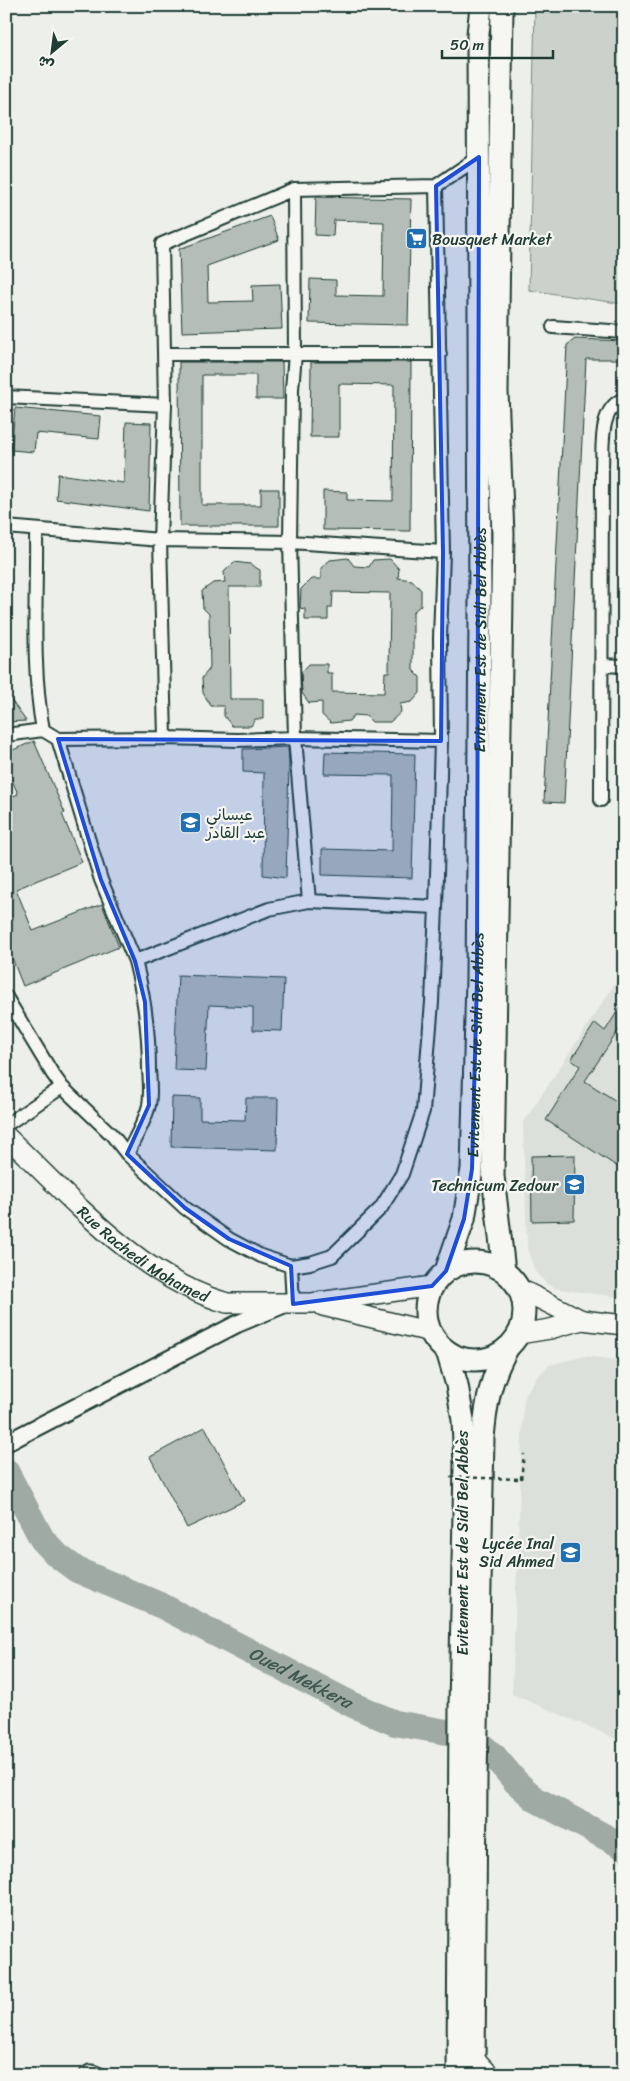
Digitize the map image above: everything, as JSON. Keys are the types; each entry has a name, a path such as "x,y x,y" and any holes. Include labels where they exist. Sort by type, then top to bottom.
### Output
{"highway":[{"name":"Evitement Est de Sidi Bel Abbès","path":"439,1279 464,1219 472,1169 473,1149 480,741 478,34 481,6"},
{"name":"Evitement Est de Sidi Bel Abbès","path":"502,6 500,36 497,392 503,534 493,1176 504,1271"},
{"path":"475,1262 494,1265 504,1271 520,1290 524,1305 524,1315 513,1341 489,1358 478,1360 456,1356 447,1351 438,1343 431,1332 426,1314 426,1304 439,1279 457,1265 475,1262"},
{"name":"Evitement Est de Sidi Bel Abbès","path":"469,1705 485,1413 492,1378 513,1341"},
{"name":"Evitement Est de Sidi Bel Abbès","path":"447,1351 457,1385 463,1420 469,1705"},
{"path":"458,2075 469,1705"},
{"path":"468,1779 474,2066"}],"main road":[{"name":"Rue Rachedi Mohamed","path":"6,1136 112,1236 138,1258 174,1280 215,1300 227,1303 312,1303"},
{"path":"312,1303 439,1279"},
{"path":"520,1290 582,1320 624,1324"},
{"path":"312,1303 431,1332"},
{"path":"513,1341 582,1320"},
{"path":"474,2066 490,2075"}],"street":[{"path":"165,738 160,540 164,404 162,244 294,189 436,186 479,158"},
{"path":"6,997 62,1087 112,1135 127,1154 185,1208 229,1239 261,1256 291,1266 310,1263 332,1256 381,1208 402,1174 423,1111 432,1002 436,907 441,740 440,638 443,552 436,186"},
{"path":"294,189 295,354 292,389 290,542 295,738 309,901"},
{"path":"553,326 624,332"},
{"path":"164,354 440,354"},
{"path":"6,396 164,404"},
{"path":"601,800 602,467 604,428 610,409 616,402 624,399"},
{"path":"6,527 160,540 290,542 443,552"},
{"path":"36,531 36,696 43,730"},
{"path":"602,665 624,666"},
{"path":"6,735 43,730 58,739 165,738 238,740 295,738 441,740"},
{"path":"58,739 101,880 135,961 145,1002 149,1037 149,1104 144,1120 127,1154"},
{"path":"135,961 269,909 309,901 436,907"},
{"path":"6,1125 62,1087"},
{"path":"13,1440 238,1324 289,1304 291,1266"}],"lane":[{"path":"82,2075 87,2068 107,2075"}],"path":[{"path":"450,1477 521,1479 524,1454"}],"highlighted area":[{"path":"479,157 477,979 472,1169 464,1219 446,1271 432,1286 293,1304 291,1266 229,1239 185,1208 127,1154 149,1105 145,1002 135,961 101,880 58,739 441,741 443,552 436,186"}],"shaded area":[{"path":"535,6 624,6 624,304 529,290"},
{"name":"Technicum Zedour","path":"624,970 624,1298 558,1289 548,1285 535,1272 527,1248 523,1123"},
{"name":"Lycée Inal Sid Ahmed","path":"585,1356 624,1361 624,1742 512,1694 525,1395 537,1377 549,1365"}],"building":[{"path":"316,197 411,199 408,325 309,323 310,279 336,280 336,295 383,296 384,222 334,220 333,236 315,235"},
{"path":"270,216 279,240 207,266 208,302 253,301 252,285 280,284 282,329 182,332 179,249"},
{"path":"575,339 624,341 624,359 586,359 564,803 544,802 567,345"},
{"path":"179,362 282,362 283,399 256,399 256,375 202,375 202,505 261,505 261,489 279,489 279,526 180,526"},
{"path":"311,362 411,362 410,531 323,530 323,491 347,492 347,500 393,501 394,385 339,384 339,437 310,437"},
{"path":"15,408 101,416 99,439 36,433 34,452 11,450"},
{"path":"126,422 151,423 149,511 56,499 58,474 124,483"},
{"path":"348,558 354,566 369,567 373,560 390,559 399,569 398,578 412,580 421,590 421,605 413,612 413,670 420,677 420,693 412,702 400,704 401,712 390,722 372,722 366,716 354,715 349,721 331,723 322,715 322,702 309,703 302,693 301,673 309,664 327,664 327,673 332,673 332,692 384,693 385,672 389,672 390,593 333,592 332,608 328,608 328,620 305,620 305,609 300,608 301,589 311,579 321,579 321,568 330,560"},
{"path":"234,562 250,564 260,570 260,587 229,587 230,699 263,699 263,719 255,719 251,726 232,726 224,716 224,706 211,706 203,693 202,678 210,668 209,614 203,608 202,591 213,583 225,582 224,572"},
{"path":"6,693 26,721 6,722"},
{"path":"34,741 65,813 62,814 82,862 16,889 33,931 102,904 119,947 23,986 6,943 6,799 18,794 6,766 6,753"},
{"path":"288,747 286,878 263,875 264,773 243,772 243,749"},
{"path":"325,752 415,754 412,878 322,875 322,849 392,851 393,775 324,774"},
{"path":"178,975 284,979 282,1031 253,1030 253,1007 209,1005 206,1071 174,1070"},
{"path":"624,1001 624,1022 585,1081 624,1106 624,1171 546,1120 580,1066 571,1060 595,1023 605,1031"},
{"path":"172,1097 200,1098 200,1119 245,1120 246,1098 278,1098 277,1150 171,1147"},
{"path":"575,1155 574,1220 532,1221 531,1156"},
{"path":"205,1427 244,1501 187,1528 150,1457"}],"waterway":[{"name":"Oued Mekkera","path":"6,1471 42,1539 58,1556 77,1570 162,1606 353,1705 395,1723 470,1736 494,1756 516,1782 535,1799 624,1847"}],"place":[{"name":"Bousquet Market","path":"416,239"},
{"name":"عيساني عبد القادر","path":"190,823"},
{"name":"Technicum Zedour","path":"574,1185"},
{"name":"Lycée Inal Sid Ahmed","path":"570,1552"}]}
